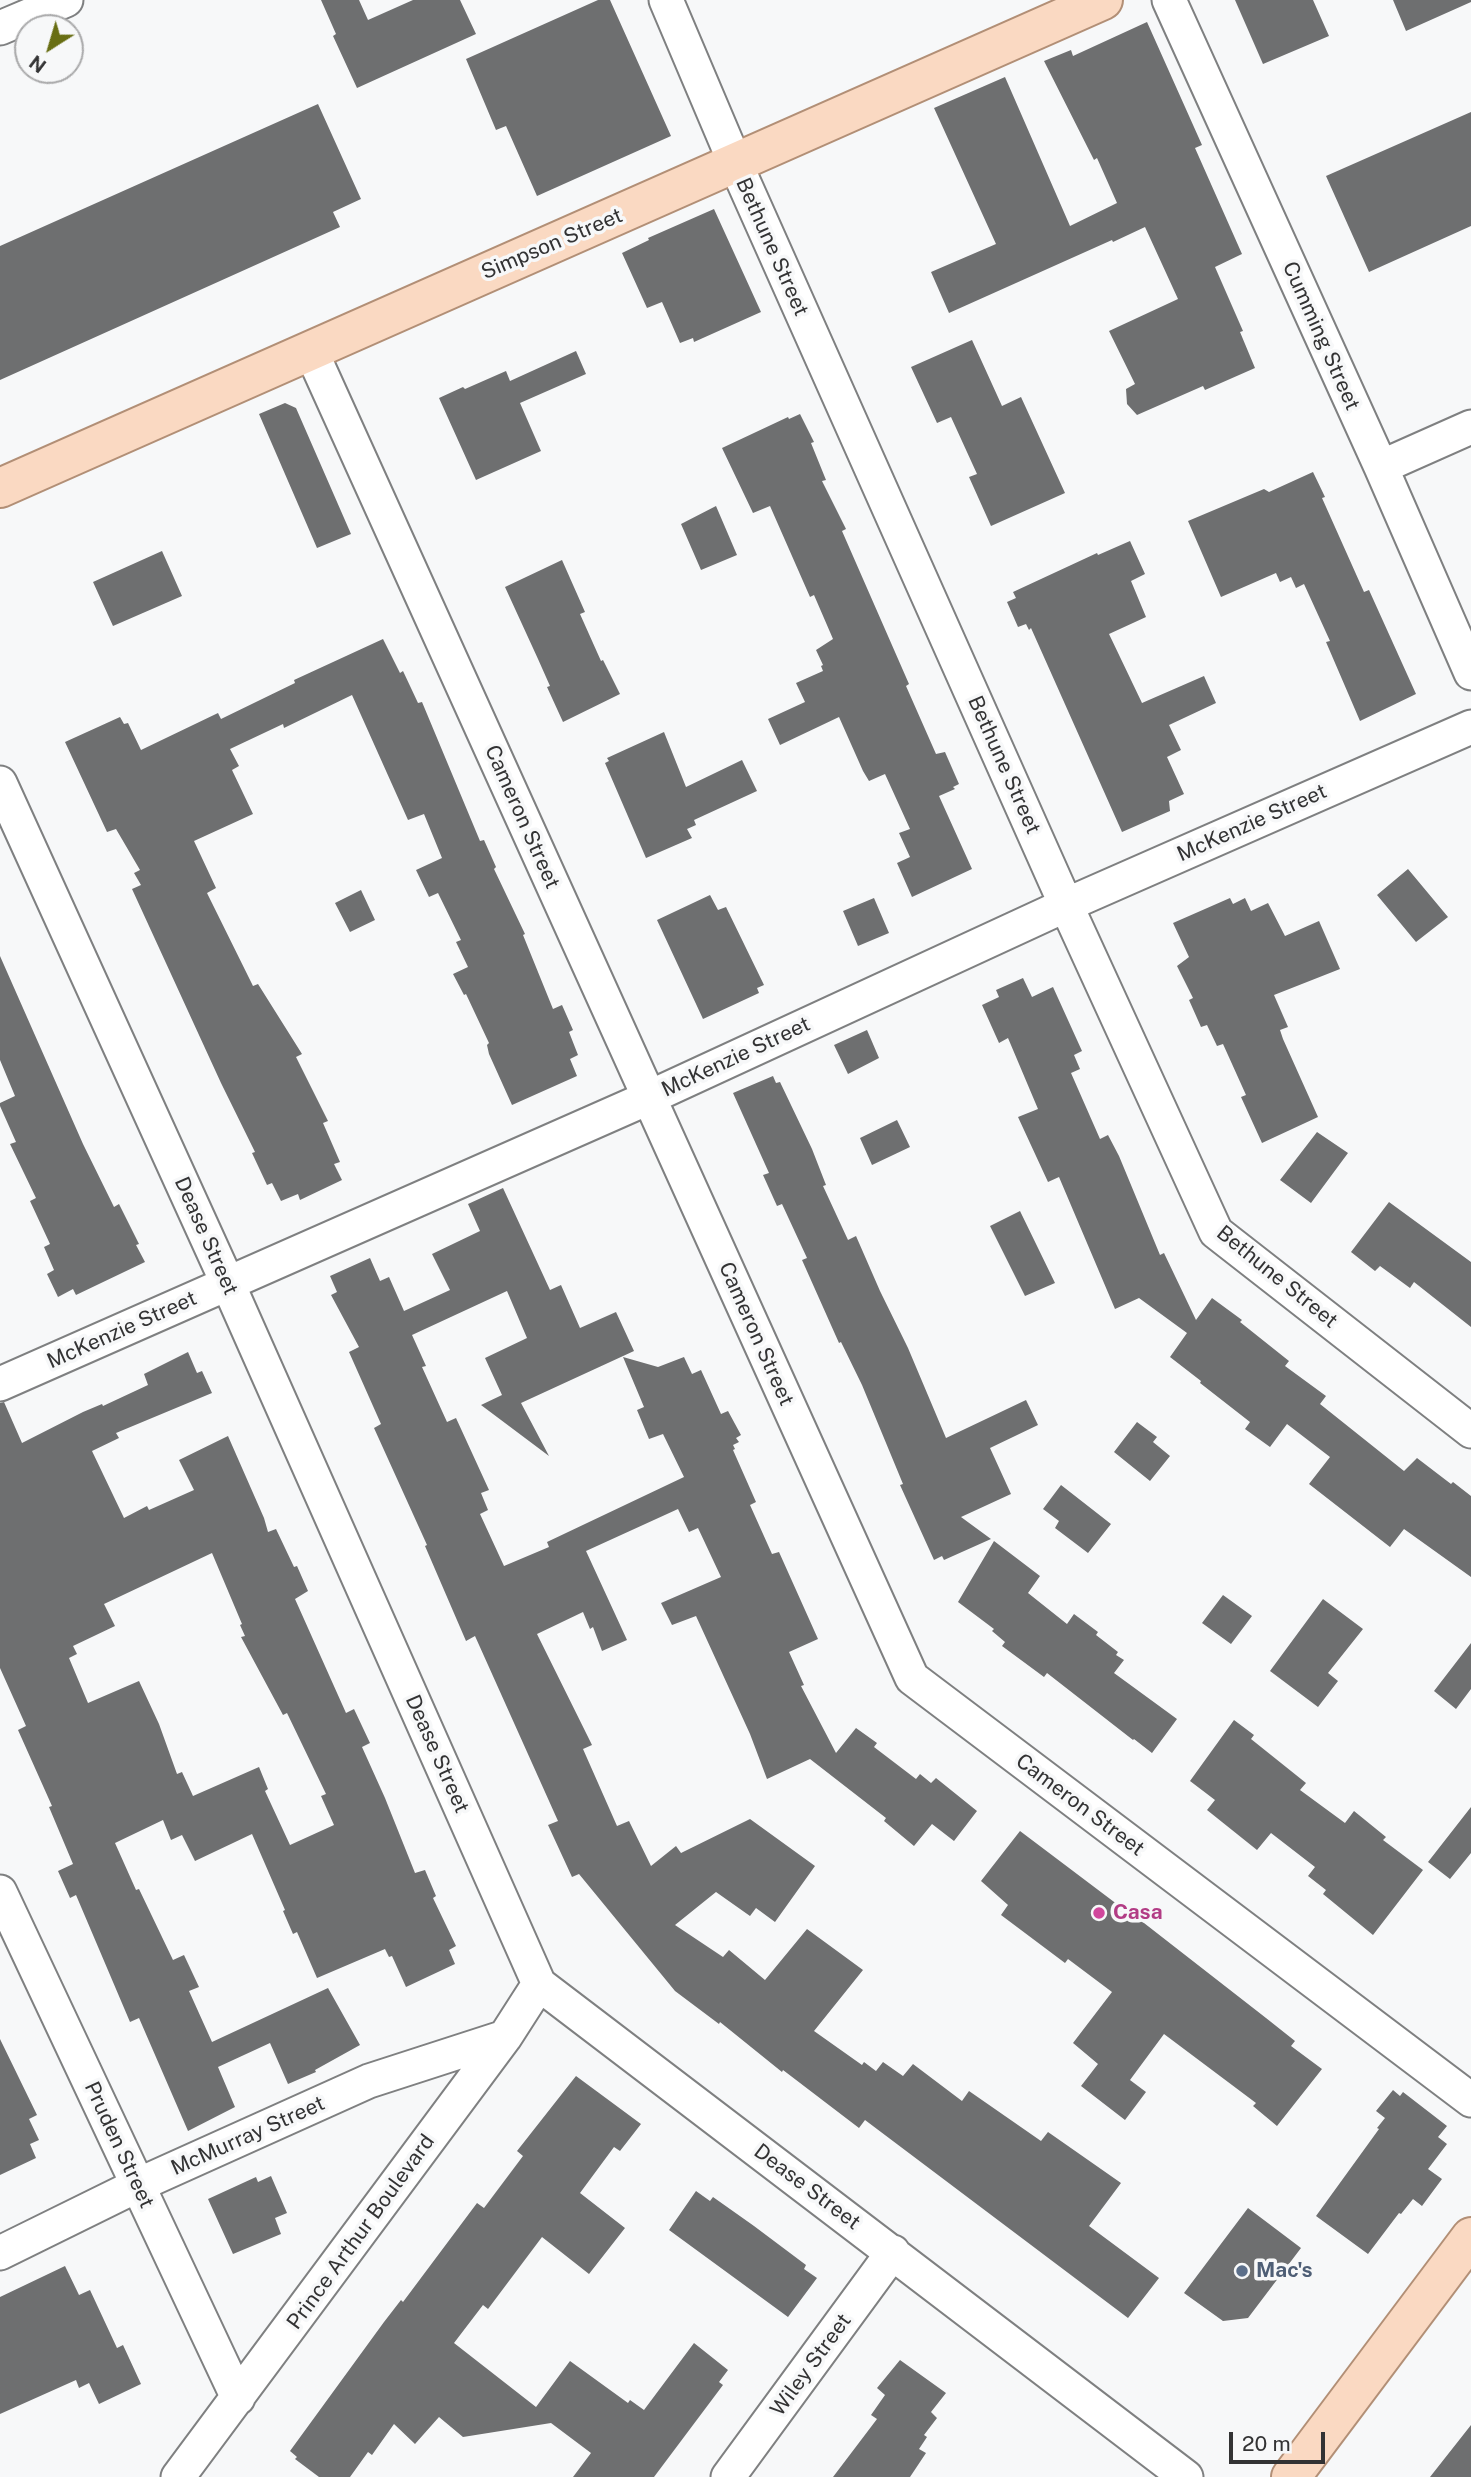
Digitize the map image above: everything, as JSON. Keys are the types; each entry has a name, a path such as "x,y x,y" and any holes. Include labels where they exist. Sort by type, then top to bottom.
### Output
{"main road":[{"name":"Simpson Street","path":"0,488 511,261 736,165 1103,0"},
{"path":"1291,2477 1471,2237"}],"street":[{"path":"0,28 66,0"},
{"name":"Bethune Street","path":"666,0 736,165 1066,905 1216,1231 1471,1431"},
{"name":"Cumming Street","path":"1169,0 1381,467 1471,673"},
{"name":"Cameron Street","path":"311,351 912,1678 1471,2100"},
{"path":"1381,467 1471,427"},
{"name":"McKenzie Street","path":"0,1384 648,1098 1066,905 1471,727"},
{"name":"Dease Street","path":"0,783 228,1284 539,1983 1186,2477"},
{"name":"Pruden Street","path":"0,1892 238,2398"},
{"name":"Prince Arthur Boulevard","path":"178,2477 505,2037 539,1983"},
{"name":"McMurray Street","path":"0,2253 138,2185 369,2081 505,2037"},
{"name":"Wiley Street","path":"728,2477 893,2252"}],"building":[{"path":"321,0 359,0 368,20 413,0 460,0 476,34 357,88 333,36 336,34"},
{"path":"598,0 610,0 671,136 537,196 506,126 496,130 466,59"},
{"path":"1235,0 1313,0 1329,36 1263,64"},
{"path":"1393,0 1471,0 1471,2 1406,31"},
{"path":"1147,22 1202,145 1195,148 1242,254 1215,267 1243,331 1240,332 1255,368 1205,390 1203,386 1137,415 1127,404 1126,389 1135,384 1109,331 1178,299 1145,227 949,313 931,272 996,244 934,108 1005,77 1070,226 1117,203 1097,158 1094,160 1044,61 1071,50 1073,56"},
{"path":"318,104 361,199 333,212 340,227 0,380 0,246"},
{"path":"1471,112 1471,226 1369,272 1326,176"},
{"path":"714,209 761,312 694,342 693,338 680,343 662,302 647,308 622,253 649,240 648,238"},
{"path":"972,340 1002,406 1021,397 1065,493 991,526 969,477 977,474 951,417 937,423 911,367"},
{"path":"576,351 586,374 520,403 541,451 476,480 439,398 506,371 510,381"},
{"path":"285,403 296,408 351,534 317,548 259,414"},
{"path":"800,414 814,442 811,443 826,480 822,481 846,529 842,531 909,684 906,686 936,754 945,752 959,784 953,787 955,789 939,796 972,869 912,897 897,863 910,857 899,833 910,829 885,774 869,781 839,717 780,745 768,719 805,702 796,683 823,671 816,650 833,639 814,595 810,597 770,506 753,513 722,448"},
{"path":"1313,472 1364,592 1369,590 1416,694 1360,721 1326,642 1330,641 1304,584 1296,588 1291,577 1280,582 1276,573 1221,597 1188,521 1264,489 1269,492"},
{"path":"716,506 737,555 701,570 681,524"},
{"path":"1130,541 1145,574 1131,581 1146,617 1109,634 1142,703 1204,676 1216,703 1169,725 1181,750 1167,757 1184,794 1169,801 1170,811 1122,832 1031,628 1029,630 1026,624 1018,627 1007,602 1016,598 1013,592 1097,553 1098,555"},
{"path":"162,551 182,596 113,626 93,582"},
{"path":"562,560 585,612 580,614 601,661 603,660 620,694 563,722 547,687 550,686 505,587"},
{"path":"383,639 400,673 403,671 418,703 422,702 480,841 484,840 496,867 494,869 525,934 523,935 553,1009 562,1005 573,1030 569,1032 578,1055 570,1059 577,1076 512,1105 489,1054 489,1043 466,994 464,995 453,974 468,967 456,942 461,940 438,893 429,897 416,870 442,858 424,814 408,820 352,695 284,728 283,724 230,749 239,766 232,770 253,814 194,841 216,888 207,893 253,986 258,984 302,1054 296,1057 328,1121 323,1123 340,1162 334,1164 342,1180 300,1200 298,1194 281,1201 272,1183 267,1185 252,1153 255,1152 132,889 141,885 134,873 140,870 116,829 107,832 65,742 120,717 124,724 128,723 141,750 218,713 221,719 295,683 294,680"},
{"path":"664,732 686,787 742,760 757,791 694,820 696,825 687,829 692,838 646,858 605,763 609,761 607,758"},
{"path":"1408,869 1448,917 1416,942 1377,895"},
{"path":"361,890 375,920 350,932 335,903"},
{"path":"710,895 718,910 726,907 764,985 757,988 759,993 703,1019 657,920"},
{"path":"874,898 889,933 858,946 843,911"},
{"path":"1230,898 1233,904 1245,898 1251,911 1268,903 1285,936 1319,921 1340,969 1274,995 1288,1027 1280,1030 1283,1039 1318,1117 1262,1143 1241,1097 1246,1095 1223,1044 1217,1046 1207,1025 1201,1027 1189,1000 1193,998 1177,966 1189,957 1173,923"},
{"path":"0,956 83,1144 114,1207 119,1204 145,1262 76,1295 73,1289 58,1297 47,1274 54,1270 44,1247 50,1244 30,1201 36,1198 10,1144 16,1142 0,1106 0,1103 15,1096 0,1060"},
{"path":"1023,978 1032,997 1053,987 1082,1051 1074,1055 1080,1069 1071,1073 1100,1139 1108,1135 1119,1156 1160,1255 1164,1253 1196,1320 1212,1298 1289,1361 1285,1366 1326,1396 1320,1404 1404,1471 1417,1458 1471,1496 1471,1577 1404,1529 1390,1547 1309,1484 1330,1457 1287,1424 1270,1447 1245,1429 1250,1422 1170,1357 1187,1333 1139,1298 1115,1309 1059,1177 1048,1182 1018,1117 1038,1109 1008,1038 999,1043 982,1005 999,997 996,990"},
{"path":"867,1030 879,1058 848,1074 834,1045"},
{"path":"773,1076 776,1083 780,1082 812,1149 826,1185 823,1186 848,1240 856,1236 946,1438 1026,1400 1038,1425 990,1448 1011,1494 961,1517 991,1539 944,1560 942,1556 934,1560 900,1485 903,1484 862,1385 841,1342 839,1343 802,1260 807,1258 782,1204 777,1206 763,1175 769,1173 733,1093"},
{"path":"897,1120 910,1147 872,1165 860,1138"},
{"path":"1317,1132 1348,1153 1311,1203 1280,1180"},
{"path":"503,1188 550,1290 561,1285 580,1328 616,1312 634,1351 521,1403 549,1456 481,1405 502,1395 485,1358 527,1338 507,1291 412,1335 426,1366 422,1367 447,1422 456,1418 489,1490 481,1493 488,1510 480,1514 504,1566 549,1547 547,1542 684,1477 663,1434 649,1439 637,1410 644,1407 623,1357 658,1367 684,1357 692,1374 701,1370 721,1414 728,1411 741,1435 736,1438 739,1442 733,1445 733,1450 756,1502 750,1505 772,1554 779,1552 818,1639 789,1652 804,1685 801,1686 836,1753 856,1728 877,1743 874,1747 916,1779 920,1774 931,1783 936,1778 977,1811 954,1841 932,1824 914,1846 884,1821 886,1818 810,1759 767,1779 750,1734 696,1616 672,1625 661,1603 721,1577 698,1528 689,1532 678,1509 586,1551 627,1640 602,1651 593,1627 590,1629 583,1612 537,1634 592,1745 583,1749 617,1826 629,1821 651,1866 676,1846 681,1853 750,1819 815,1866 775,1922 756,1908 750,1916 716,1892 675,1925 723,1957 729,1950 765,1980 807,1929 863,1970 814,2031 862,2065 864,2062 876,2071 883,2062 903,2076 913,2064 962,2101 969,2091 1041,2141 1048,2132 1121,2183 1089,2226 1159,2278 1128,2318 865,2120 859,2128 675,1991 579,1874 572,1877 548,1825 558,1821 475,1636 466,1641 425,1546 427,1545 374,1428 381,1424 349,1352 359,1347 331,1295 337,1292 330,1276 370,1258 380,1281 389,1277 404,1311 450,1290 432,1254 480,1231 468,1204"},
{"path":"1389,1202 1471,1262 1471,1327 1414,1282 1410,1288 1380,1266 1375,1271 1351,1252"},
{"path":"1020,1211 1055,1283 1025,1296 990,1226"},
{"path":"188,1352 197,1373 202,1371 212,1393 116,1433 119,1438 92,1451 124,1518 147,1506 149,1510 194,1490 179,1460 228,1436 268,1532 276,1529 294,1567 297,1566 308,1591 295,1599 346,1713 354,1709 370,1743 362,1747 415,1873 425,1870 436,1896 433,1898 456,1946 449,1950 455,1964 406,1987 392,1956 389,1957 385,1949 317,1978 297,1932 293,1934 252,1834 195,1861 182,1835 171,1840 163,1820 115,1843 173,1960 184,1955 199,1987 189,1991 212,2042 328,1988 360,2045 315,2070 316,2072 288,2084 270,2043 218,2067 235,2107 188,2131 139,2018 130,2022 76,1895 70,1898 58,1871 73,1864 49,1807 52,1806 18,1730 26,1726 0,1668 0,1403 4,1402 22,1443 83,1412 102,1404 103,1406 148,1385 144,1374","holes":["212,1553 242,1624 240,1625 245,1636 241,1637 283,1715 287,1713 326,1794 321,1796 334,1825 290,1845 265,1791 268,1789 259,1767 193,1796 182,1772 177,1774 159,1724 139,1681 88,1703 69,1658 77,1654 73,1646 115,1626 104,1604"]},
{"path":"1137,1422 1157,1437 1153,1442 1170,1456 1150,1481 1114,1452"},
{"path":"1061,1485 1111,1524 1088,1553 1055,1528 1059,1521 1043,1509"},
{"path":"994,1541 1040,1576 1028,1593 1067,1624 1074,1614 1098,1632 1096,1635 1124,1660 1114,1673 1177,1719 1152,1753 1047,1673 1044,1677 1002,1646 1005,1642 992,1631 994,1629 958,1602"},
{"path":"1223,1595 1252,1616 1231,1644 1202,1623"},
{"path":"1323,1599 1363,1629 1328,1673 1338,1681 1318,1707 1270,1671"},
{"path":"1471,1643 1471,1689 1456,1709 1434,1691"},
{"path":"1234,1720 1254,1735 1251,1739 1306,1783 1300,1790 1345,1823 1354,1811 1386,1837 1383,1840 1423,1870 1373,1935 1323,1894 1326,1890 1308,1876 1315,1867 1271,1833 1257,1850 1207,1810 1215,1800 1190,1781"},
{"path":"1471,1807 1471,1853 1450,1879 1428,1862"},
{"path":"1020,1831 1266,2018 1295,2041 1291,2046 1322,2069 1277,2126 1253,2106 1256,2103 1164,2034 1130,2080 1146,2092 1125,2120 1081,2086 1098,2064 1073,2043 1112,1992 1068,1959 1065,1963 1001,1915 1008,1905 981,1881"},
{"path":"0,2039 37,2115 29,2119 39,2140 30,2144 36,2158 0,2175"},
{"path":"576,2076 641,2124 620,2151 614,2147 580,2193 625,2228 589,2274 542,2237 488,2309 483,2305 454,2343 536,2407 570,2361 628,2403 630,2400 644,2410 694,2343 728,2370 719,2382 723,2385 654,2477 573,2477 591,2453 551,2423 463,2437 439,2417 415,2444 394,2424 372,2455 368,2452 350,2477 319,2477 295,2459 297,2457 290,2451 384,2322 401,2300 403,2302 477,2203 484,2208 523,2156 517,2151"},
{"path":"1393,2090 1400,2096 1403,2092 1447,2126 1438,2137 1447,2144 1428,2169 1442,2179 1422,2206 1413,2199 1401,2214 1399,2213 1368,2254 1316,2216 1379,2129 1377,2128 1385,2118 1376,2111"},
{"path":"271,2176 287,2213 275,2218 281,2234 233,2254 208,2199 256,2177 258,2182"},
{"path":"696,2191 710,2201 713,2197 754,2226 806,2265 804,2269 817,2278 788,2317 669,2230"},
{"name":"Mac's","path":"1248,2208 1301,2248 1248,2318 1223,2321 1184,2293"},
{"path":"65,2266 79,2295 90,2290 117,2348 123,2345 141,2384 99,2404 89,2383 79,2388 76,2380 0,2414 0,2297"},
{"path":"900,2360 946,2393 931,2412 937,2418 924,2435 927,2437 919,2449 926,2453 910,2477 833,2477 877,2419 871,2415 885,2395 877,2388"},
{"path":"1471,2425 1471,2477 1430,2477"}],"place":[{"name":"Casa","path":"1099,1913"},
{"name":"Mac's","path":"1242,2271"}]}
